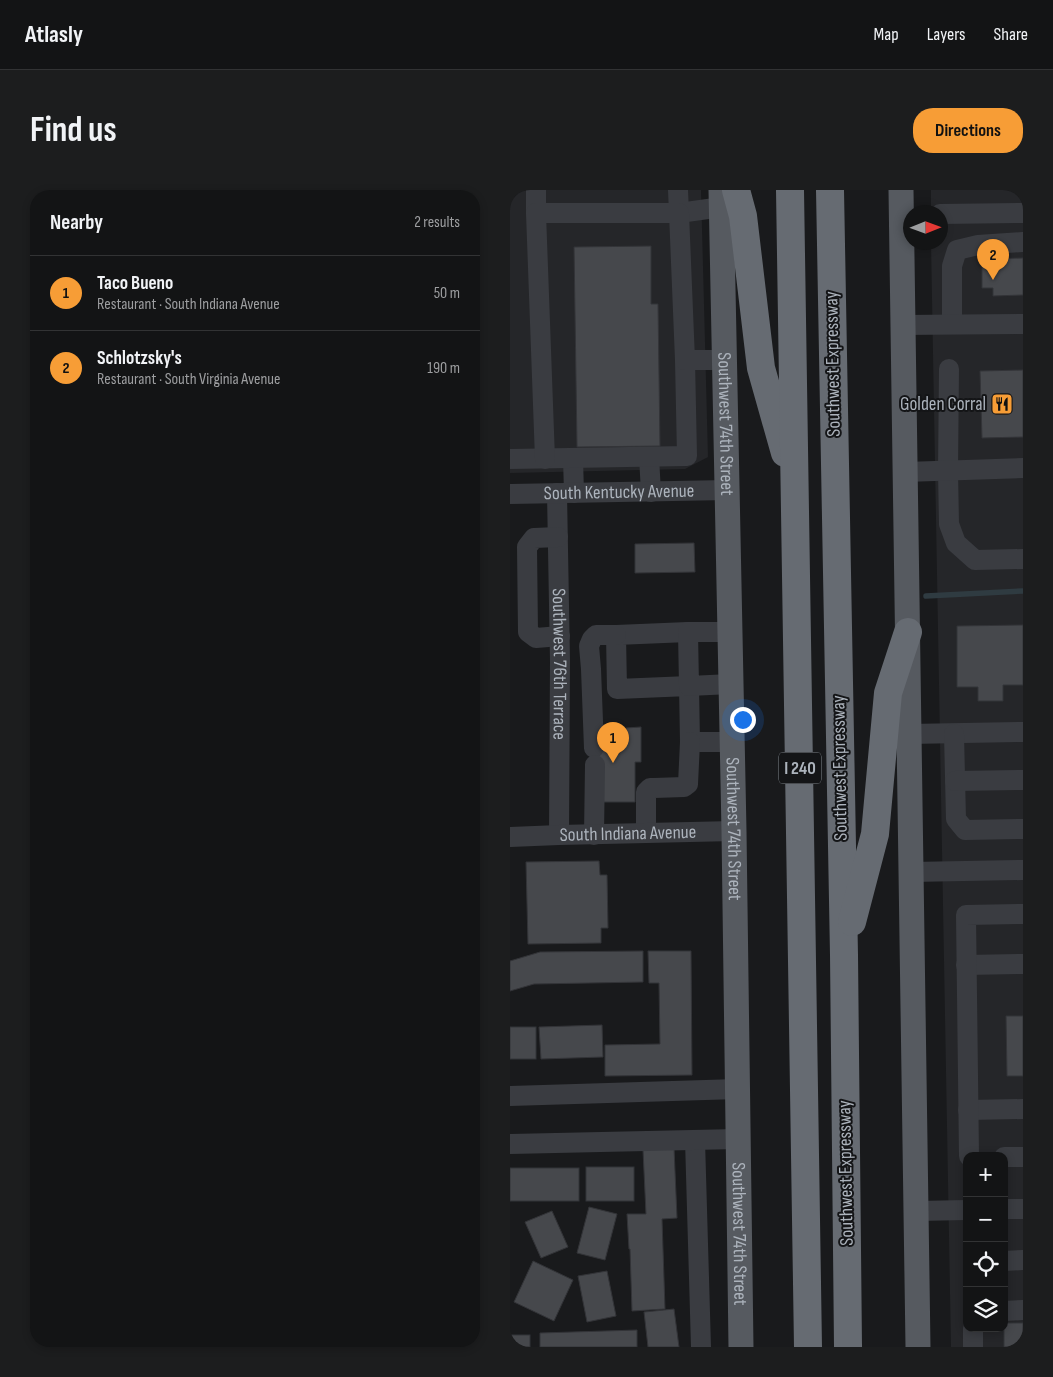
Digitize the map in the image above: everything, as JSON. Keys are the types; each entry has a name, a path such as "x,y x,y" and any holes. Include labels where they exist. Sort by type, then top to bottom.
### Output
{"highway":[{"name":"I 240","path":"790,190 808,1347"},
{"name":"Southwest Expressway","path":"830,190 844,955 848,1347"},
{"path":"726,196 743,216 761,368 796,489"},
{"path":"844,955 875,834 888,693 908,632"}],"main road":[{"path":"901,190 904,205"},
{"name":"Southwest 74th Street","path":"726,196 725,360 741,1347"},
{"path":"905,250 902,325 918,1347"}],"street":[{"path":"536,190 545,459"},
{"path":"510,459 687,456 678,190"},
{"path":"536,214 678,213 726,196"},
{"path":"948,214 1023,213"},
{"path":"952,324 952,266 957,250 978,245 1023,242"},
{"path":"902,325 1023,324"},
{"path":"685,360 725,360"},
{"path":"949,369 949,524 956,543 975,560 1023,559"},
{"path":"648,457 651,492"},
{"name":"Southwest 76th Terrace","path":"559,835 560,636 558,538 573,458"},
{"path":"905,472 1023,468"},
{"name":"South Kentucky Avenue","path":"510,494 728,490"},
{"path":"558,538 534,538 518,547 527,587 528,632 536,638 560,636"},
{"path":"527,587 559,587"},
{"path":"646,833 646,792 654,788 684,787 688,784 690,742 688,632"},
{"path":"594,835 594,756 589,646 592,639 596,635 730,632"},
{"path":"616,635 617,689 731,684"},
{"path":"909,734 1023,732"},
{"path":"954,734 956,819 965,830 1023,829"},
{"path":"690,742 732,742"},
{"path":"955,781 1023,780"},
{"name":"South Indiana Avenue","path":"515,837 734,831"},
{"path":"911,872 1023,870"},
{"path":"969,1152 966,915 1023,914"},
{"path":"966,965 1023,964"},
{"path":"510,1096 738,1089"},
{"path":"968,1110 1023,1109"},
{"path":"510,1144 738,1139"},
{"path":"695,1140 701,1347"},
{"path":"1008,1157 1023,1157"},
{"path":"1008,1209 1023,1209"},
{"path":"917,1211 963,1210"},
{"path":"1008,1261 1023,1260"},
{"path":"1008,1311 1023,1310"},
{"path":"973,1332 973,1347"}],"shaded area":[{"path":"510,190 701,190 708,457 685,469 510,473"},
{"path":"931,190 1023,190 1023,1347 951,1347 931,250 948,250 948,205 931,205"}],"building":[{"path":"651,246 651,304 658,304 660,446 577,447 574,247"},
{"path":"1023,258 1023,295 993,296 993,288 982,288 982,259"},
{"name":"Golden Corral","path":"1023,370 1023,437 982,438 980,371"},
{"path":"694,543 695,572 635,573 635,544"},
{"path":"1023,625 1023,685 1003,685 1003,701 978,701 978,687 957,687 957,626"},
{"path":"597,725 611,725 611,730 641,727 641,762 635,762 635,802 600,802"},
{"path":"599,861 600,875 607,875 608,928 601,928 601,943 528,944 526,862"},
{"path":"643,951 643,982 534,984 510,991 510,961 540,952"},
{"path":"648,951 691,951 692,1075 605,1076 605,1045 660,1044 659,983 649,983"},
{"path":"1006,1016 1023,1016 1023,1076 1007,1076"},
{"path":"602,1025 603,1057 541,1059 539,1027"},
{"path":"510,1027 536,1027 536,1059 510,1059"},
{"path":"674,1148 677,1218 662,1219 665,1309 632,1311 627,1214 646,1214 643,1150"},
{"path":"586,1167 634,1167 634,1201 586,1201"},
{"path":"510,1168 579,1168 579,1201 510,1201"},
{"path":"589,1207 617,1214 605,1260 577,1253"},
{"path":"552,1211 568,1247 541,1258 525,1222"},
{"path":"533,1261 573,1280 554,1321 514,1302"},
{"path":"607,1271 616,1316 587,1322 578,1276"},
{"path":"674,1309 679,1347 648,1347 644,1312"},
{"path":"1008,1323 1023,1323 1023,1347 1004,1347 1004,1332 1008,1332"},
{"path":"637,1330 637,1347 540,1347 540,1333"},
{"path":"510,1335 530,1335 530,1347 510,1347"}],"waterway":[{"path":"926,596 1023,591"}],"place":[{"name":"Schlotzsky's","path":"993,280"},
{"name":"Golden Corral","path":"1002,404"},
{"name":"Taco Bueno","path":"613,763"}]}
